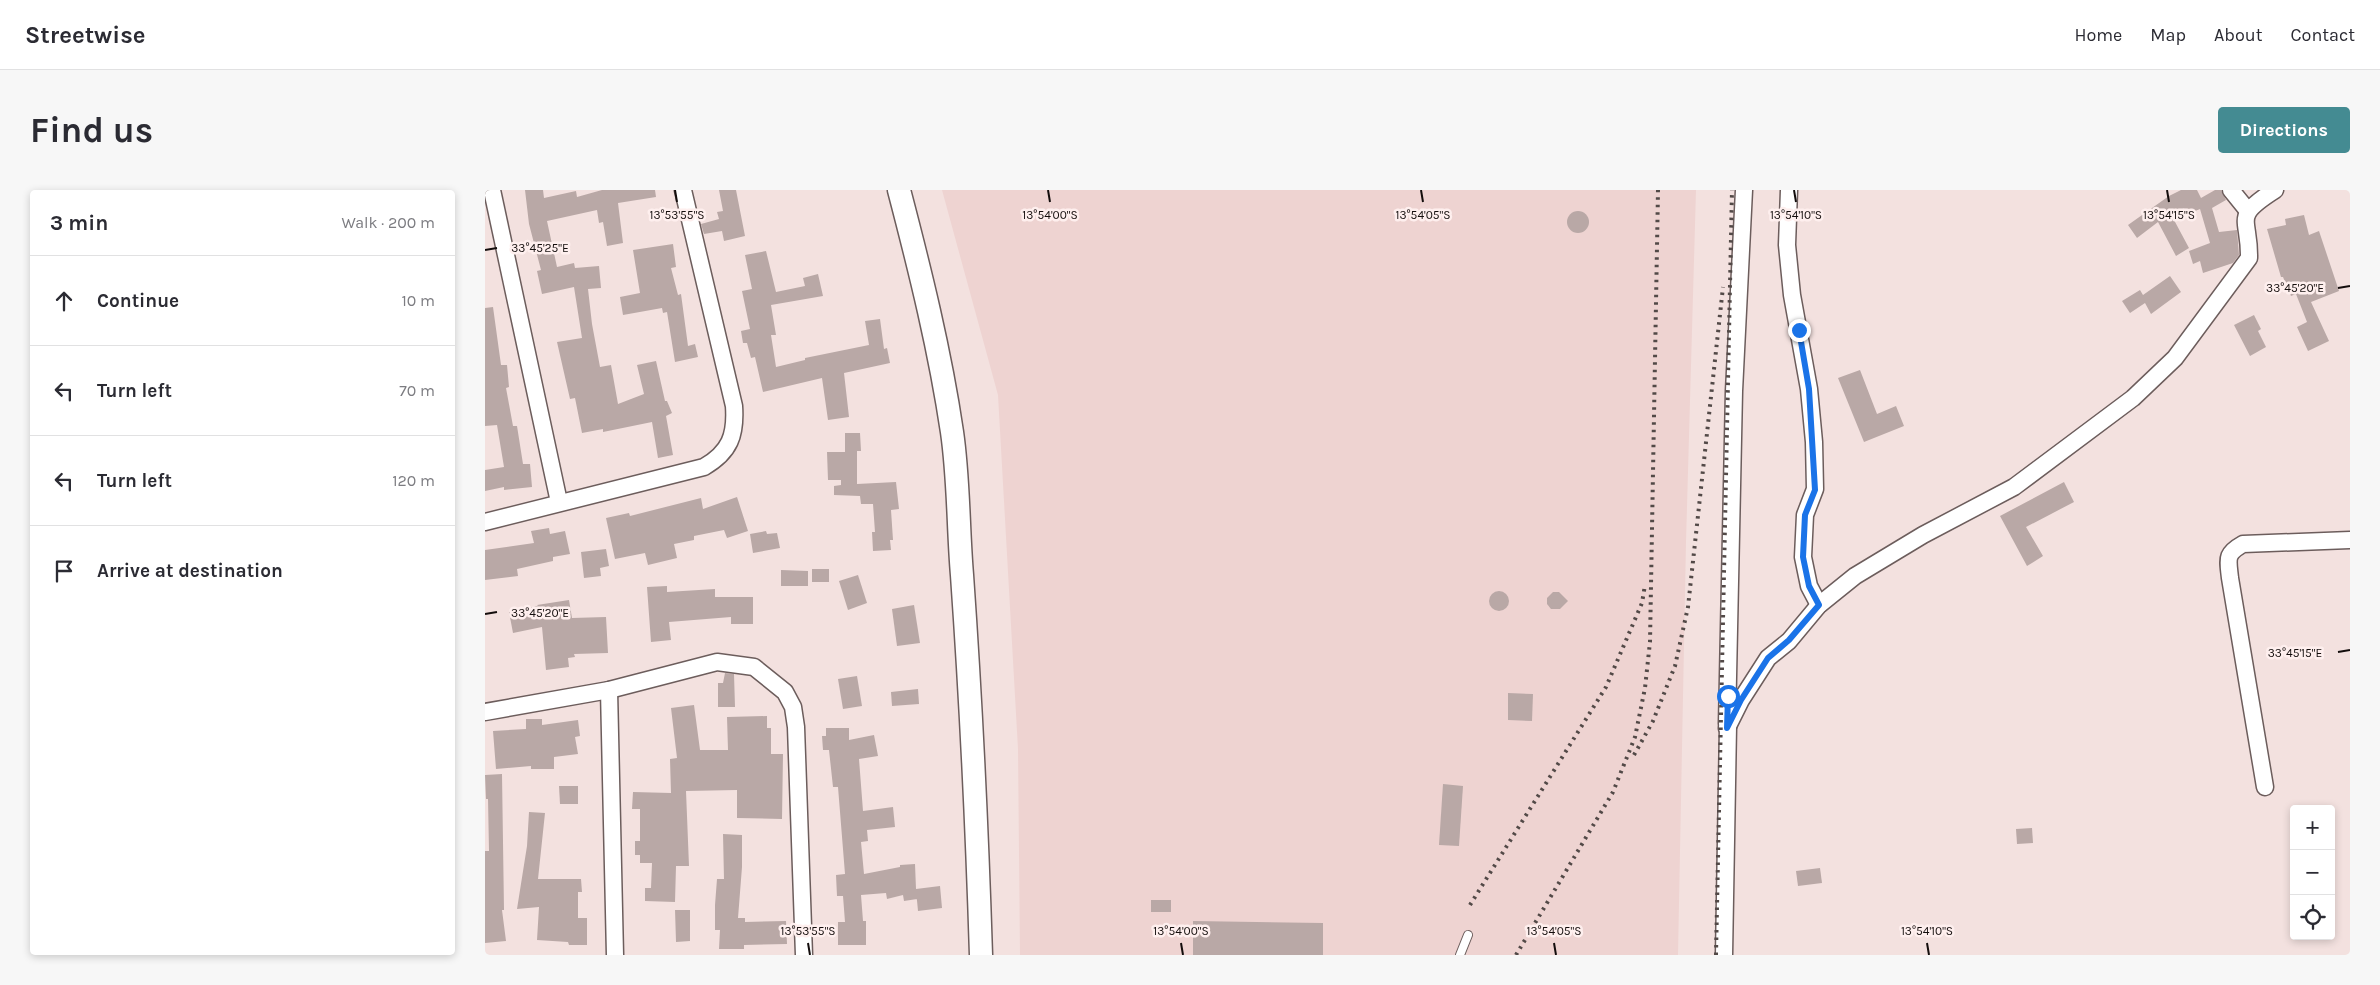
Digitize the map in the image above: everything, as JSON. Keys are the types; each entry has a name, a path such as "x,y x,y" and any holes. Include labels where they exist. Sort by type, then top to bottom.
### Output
{"main road":[{"path":"899,190 920,269 938,357 952,432 959,492 960,558 977,830 981,955"}],"street":[{"path":"492,190 559,502"},
{"path":"485,522 704,467 722,454 729,444 735,426 734,406 683,190"},
{"path":"1724,955 1734,390 1744,190"},
{"path":"1789,190 1787,245 1791,287 1809,389 1814,442 1815,490 1805,515 1803,557 1809,586 1819,605"},
{"path":"2231,190 2248,211"},
{"path":"1728,726 1768,658 1789,640 1819,605 1855,576 1923,535 2014,487 2133,398 2175,358 2249,258 2249,244 2245,234 2245,222 2248,211 2255,202 2275,190"},
{"path":"2265,787 2228,558 2232,550 2243,544 2350,540"},
{"path":"485,712 609,690 717,662 754,667 785,692 793,707 797,727 804,955"},
{"path":"609,690 615,955"}],"lane":[{"path":"1460,955 1468,935"}],"shaded area":[{"path":"942,190 1696,190 1686,542 1678,955 1020,955 1018,749 998,395"}],"building":[{"path":"525,190 543,190 544,198 576,191 577,197 602,190 655,190 656,197 618,203 623,243 607,246 603,222 599,223 597,210 547,221 557,267 574,263 575,268 599,266 601,288 588,289 592,324 600,367 611,365 618,404 644,394 637,365 656,361 665,401 667,401 672,413 666,416 673,455 658,458 652,422 603,432 603,429 582,433 575,398 570,399 557,342 582,338 574,287 542,294 537,271 541,270 529,224"},
{"path":"719,190 736,190 745,236 724,241 722,231 704,234 701,224 719,219 717,212 723,211"},
{"path":"2181,190 2197,190 2201,198 2215,190 2221,190 2226,200 2212,208 2219,232 2237,230 2239,255 2233,263 2203,273 2200,261 2193,264 2189,251 2210,243 2200,209 2174,220 2189,248 2176,256 2158,222 2137,238 2128,225 2169,196"},
{"path":"1578,211 1586,214 1589,222 1586,230 1578,233 1570,230 1567,222 1570,214"},
{"path":"2304,215 2309,235 2319,231 2339,291 2311,302 2329,341 2308,351 2297,327 2307,322 2296,294 2291,296 2283,277 2281,277 2267,229 2286,225 2285,219"},
{"path":"673,244 676,267 671,268 678,295 681,294 688,346 695,344 698,357 675,362 667,312 663,313 662,308 623,315 620,297 640,293 633,250"},
{"path":"766,251 776,292 805,286 803,278 818,274 823,296 771,305 776,335 771,335 776,367 805,360 805,358 869,345 865,321 880,319 884,349 887,348 890,363 844,373 849,417 828,420 822,378 763,392 755,357 751,358 747,343 743,343 741,331 750,329 742,291 752,289 745,255"},
{"path":"2170,276 2181,292 2151,314 2145,303 2130,313 2122,301 2140,290 2143,295"},
{"path":"493,307 501,365 507,365 509,387 506,388 513,426 517,426 523,464 530,464 532,487 504,490 504,487 485,491 485,470 504,467 497,425 485,426 485,308"},
{"path":"2254,315 2261,329 2258,331 2266,347 2250,356 2234,325"},
{"path":"1860,370 1877,414 1896,406 1904,426 1864,442 1838,378"},
{"path":"845,433 860,433 861,451 857,451 857,484 896,482 899,509 891,510 893,540 890,540 891,550 873,551 872,532 875,532 873,504 861,504 860,496 834,495 834,486 841,485 841,480 828,480 827,452 845,452"},
{"path":"2064,482 2074,502 2026,527 2043,556 2027,566 2000,516"},
{"path":"737,497 748,531 727,538 724,530 694,536 694,540 674,544 677,558 648,565 645,553 615,559 606,518 629,513 630,516 701,498 703,509"},
{"path":"549,528 550,534 565,531 570,554 553,557 553,561 517,569 518,576 485,580 485,550 534,543 531,531"},
{"path":"766,531 767,534 777,533 780,548 753,553 750,534"},
{"path":"606,549 609,566 600,568 601,576 584,578 581,552"},
{"path":"812,569 829,569 829,582 812,582"},
{"path":"781,570 808,571 808,586 781,586"},
{"path":"858,575 867,603 848,610 839,581"},
{"path":"667,586 667,592 715,589 715,597 753,597 753,624 731,624 731,617 669,622 671,640 651,642 647,587"},
{"path":"1495,591 1503,591 1509,597 1509,605 1503,611 1495,611 1489,605 1489,597"},
{"path":"1553,592 1559,592 1568,601 1560,609 1551,609 1547,604 1547,598"},
{"path":"569,600 572,618 606,617 608,653 574,654 575,657 568,658 569,667 546,670 542,627 513,633 509,612"},
{"path":"914,605 920,643 897,646 892,609"},
{"path":"725,673 734,674 735,707 718,707 718,683 723,683"},
{"path":"857,676 862,706 843,709 838,679"},
{"path":"918,689 919,704 892,706 891,692"},
{"path":"1508,693 1533,694 1532,721 1508,720"},
{"path":"694,705 700,750 728,750 727,717 767,716 767,728 771,728 771,754 783,754 782,819 737,818 737,790 686,791 689,866 676,866 675,902 645,901 645,888 651,888 652,863 640,863 640,855 635,855 635,841 640,841 640,809 632,809 633,792 671,793 670,759 677,758 671,708"},
{"path":"526,719 542,719 542,725 578,720 580,736 575,737 578,754 554,757 554,769 531,769 531,766 496,769 493,731 526,729"},
{"path":"826,728 849,728 849,740 874,735 878,756 859,759 863,811 893,807 895,827 867,830 868,841 861,842 864,874 900,867 900,865 915,864 916,889 940,886 942,908 918,911 917,899 904,901 903,895 887,899 886,893 861,895 863,921 866,921 866,945 838,945 838,922 845,922 843,896 837,896 836,875 845,874 838,787 833,787 829,750 823,750 822,736 826,736"},
{"path":"502,774 504,910 502,910 506,941 485,943 485,851 489,851 488,799 486,799 485,775"},
{"path":"1443,784 1463,786 1459,846 1439,845"},
{"path":"559,786 578,786 578,804 560,804"},
{"path":"529,812 545,813 538,879 581,879 582,892 578,892 578,918 587,918 587,945 569,945 568,942 537,940 539,907 517,909 527,846"},
{"path":"2032,828 2033,843 2017,844 2016,829"},
{"path":"723,834 742,835 742,867 738,918 745,918 745,922 786,921 787,944 744,945 744,949 719,949 720,930 715,930 715,905 717,879 724,879"},
{"path":"1820,868 1822,883 1798,886 1796,871"},
{"path":"1151,900 1171,900 1171,912 1151,912"},
{"path":"675,910 690,910 690,941 676,942"},
{"path":"1193,921 1323,923 1323,955 1193,955"}],"railway":[{"path":"1516,955 1613,792 1635,737 1645,688 1650,642 1658,190"},
{"path":"1716,955 1732,190"},
{"path":"1634,755 1653,721 1675,666 1688,607 1723,287"},
{"path":"1470,905 1606,687 1642,603 1645,585"}],"route":[{"path":"1728,696 1727,728 1741,700 1768,658 1789,640 1819,605 1809,586 1803,557 1805,515 1815,490 1814,442 1809,389 1799,330"}]}
